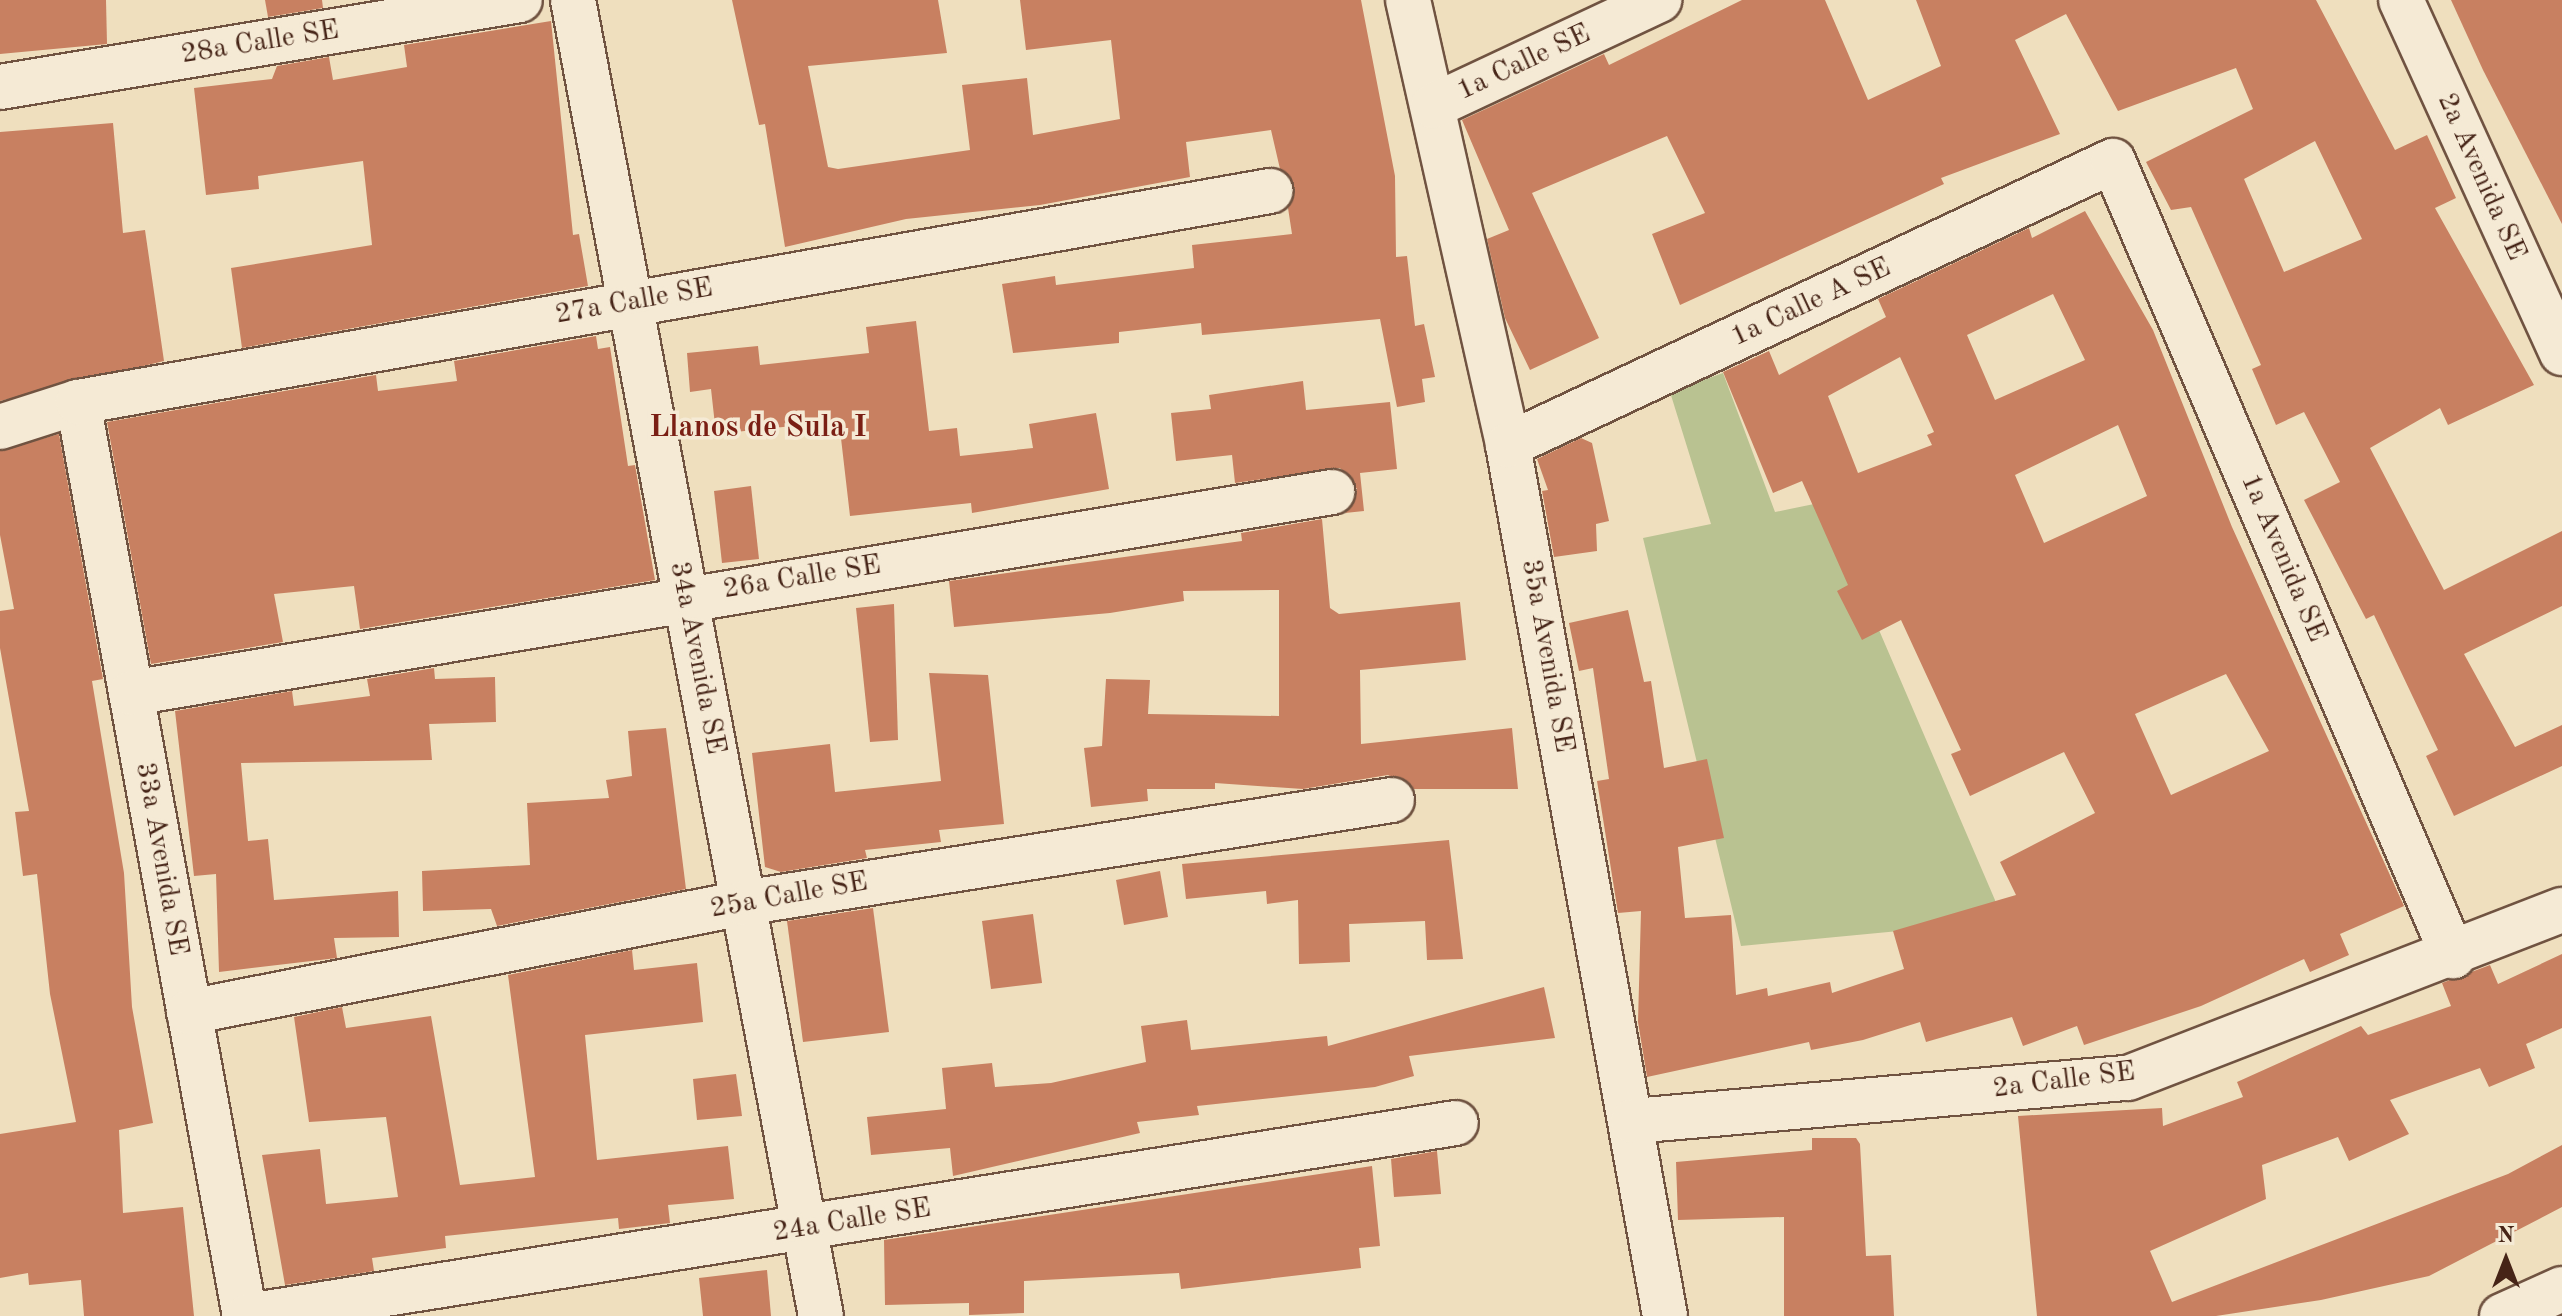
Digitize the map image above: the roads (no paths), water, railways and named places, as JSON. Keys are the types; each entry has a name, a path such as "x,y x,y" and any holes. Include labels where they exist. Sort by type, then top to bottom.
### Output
{"street":[{"name":"28a Calle SE","path":"0,87 520,0"},
{"name":"34a Avenida SE","path":"573,0 821,1316"},
{"name":"35a Avenida SE","path":"1408,0 1508,445 1633,1121 1665,1316"},
{"name":"1a Calle SE","path":"1433,106 1659,0"},
{"name":"2a Avenida SE","path":"2401,0 2562,353"},
{"name":"1a Calle A SE","path":"1508,445 2113,161"},
{"name":"1a Avenida SE","path":"2113,161 2453,956"},
{"name":"27a Calle SE","path":"0,427 78,402 1270,191"},
{"name":"33a Avenida SE","path":"78,402 247,1316"},
{"name":"26a Calle SE","path":"131,693 685,597 1332,492"},
{"name":"25a Calle SE","path":"189,1012 743,903 1392,800"},
{"name":"2a Calle SE","path":"1633,1121 2128,1078 2453,956 2562,910"},
{"name":"24a Calle SE","path":"247,1316 1456,1123"},
{"path":"2502,1316 2562,1289"}],"district":[{"name":"Llanos de Sula I","path":"758,428"}]}
